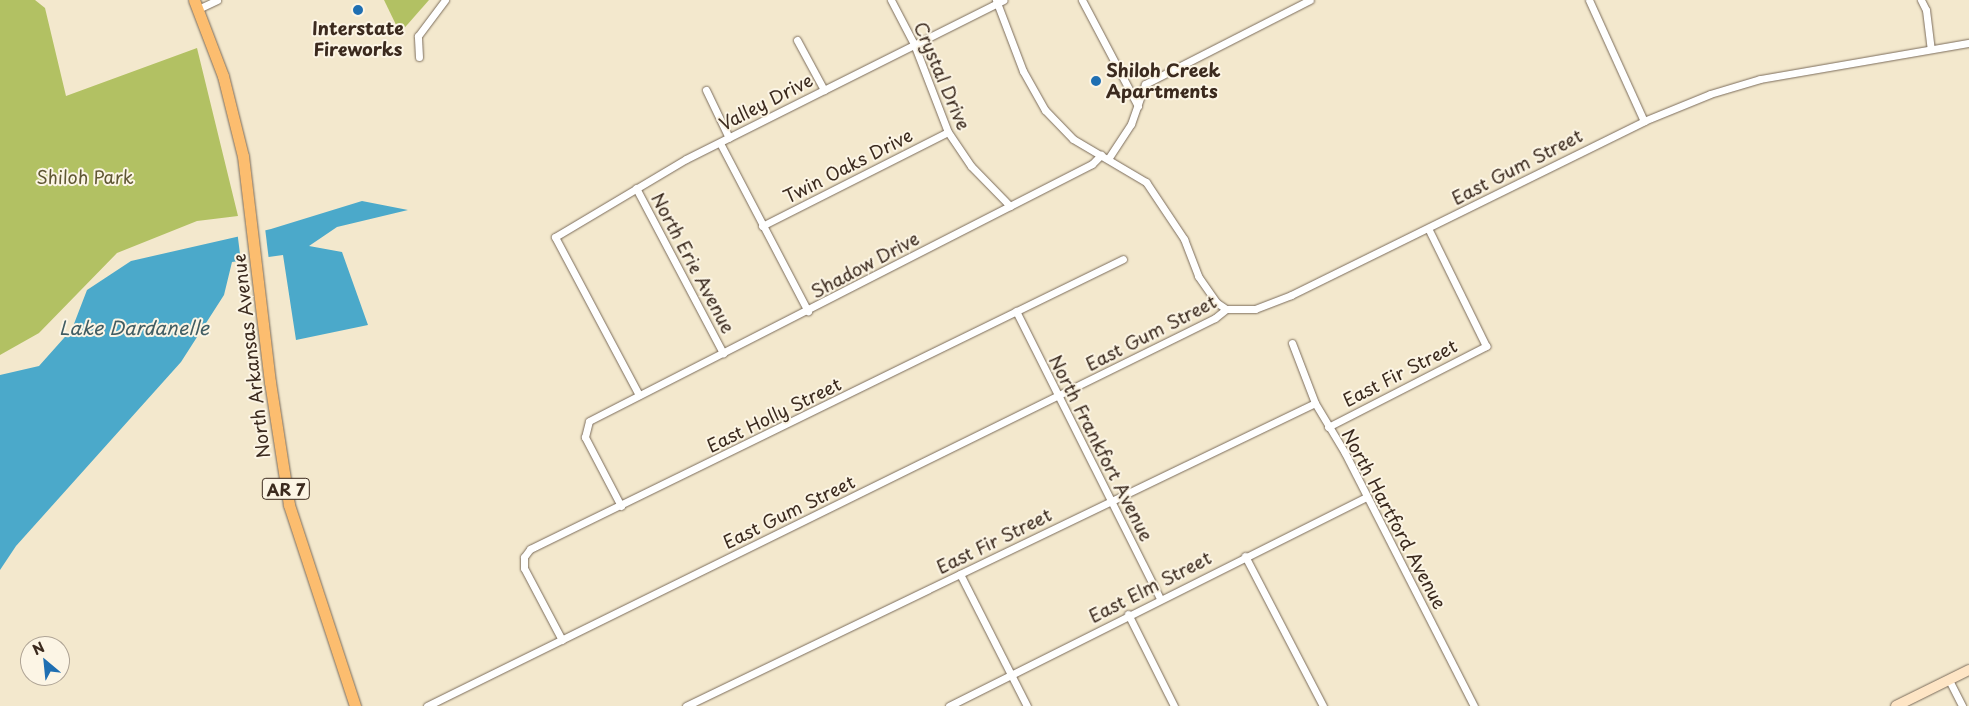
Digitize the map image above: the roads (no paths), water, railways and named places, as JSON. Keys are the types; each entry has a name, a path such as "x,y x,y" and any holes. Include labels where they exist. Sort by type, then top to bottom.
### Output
{"main road":[{"name":"North Arkansas Avenue","path":"196,4 233,112 243,156 253,226 270,382 289,504 297,536 354,706"}],"street":[{"path":"196,4 216,0"},
{"path":"418,57 418,36 445,0"},
{"name":"Crystal Drive","path":"891,0 914,44 948,132 971,166 1010,206"},
{"path":"1082,0 1138,106"},
{"path":"1108,159 1131,124 1146,84 1310,0"},
{"path":"1589,0 1644,121"},
{"path":"1921,0 1926,10 1931,48"},
{"path":"998,1 1023,71 1045,110 1073,139 1146,182 1156,193 1184,239 1198,276 1216,302 1226,309"},
{"name":"Valley Drive","path":"639,395 555,237 636,188 729,138 998,1"},
{"path":"797,40 824,90"},
{"name":"East Gum Street","path":"427,706 1216,318 1226,309 1255,309 1273,302 1644,121 1710,94 1760,79 1969,42"},
{"path":"706,90 729,138"},
{"name":"Twin Oaks Drive","path":"762,226 948,132"},
{"path":"720,143 808,311"},
{"name":"Shadow Drive","path":"621,506 584,436 585,427 589,421 723,352 808,311 1092,164 1101,155"},
{"name":"North Erie Avenue","path":"636,188 723,352"},
{"name":"East Fir Street","path":"1328,427 1486,346 1428,228"},
{"name":"East Holly Street","path":"562,640 524,568 524,557 530,549 1123,259"},
{"name":"North Frankfort Avenue","path":"1016,311 1160,599"},
{"name":"North Hartford Avenue","path":"1292,343 1315,403 1367,497 1474,706"},
{"name":"East Fir Street","path":"686,706 1315,403"},
{"name":"East Elm Street","path":"949,706 1128,614 1367,497"},
{"path":"1245,556 1323,706"},
{"path":"960,574 1028,706"},
{"path":"1128,614 1174,706"},
{"path":"1896,706 1969,670"},
{"path":"1949,680 1962,706"}],"water":[{"name":"Lake Dardanelle","path":"362,201 408,210 337,227 309,246 342,252 368,325 296,340 283,255 232,262 224,295 181,362 16,546 0,570 0,375 39,366 72,329 87,290 131,261 271,229"}],"place":[{"name":"Interstate Fireworks","path":"358,10"},
{"name":"Shiloh Creek Apartments","path":"1096,81"}],"park label":[{"name":"Shiloh Park","path":"85,177"}]}
